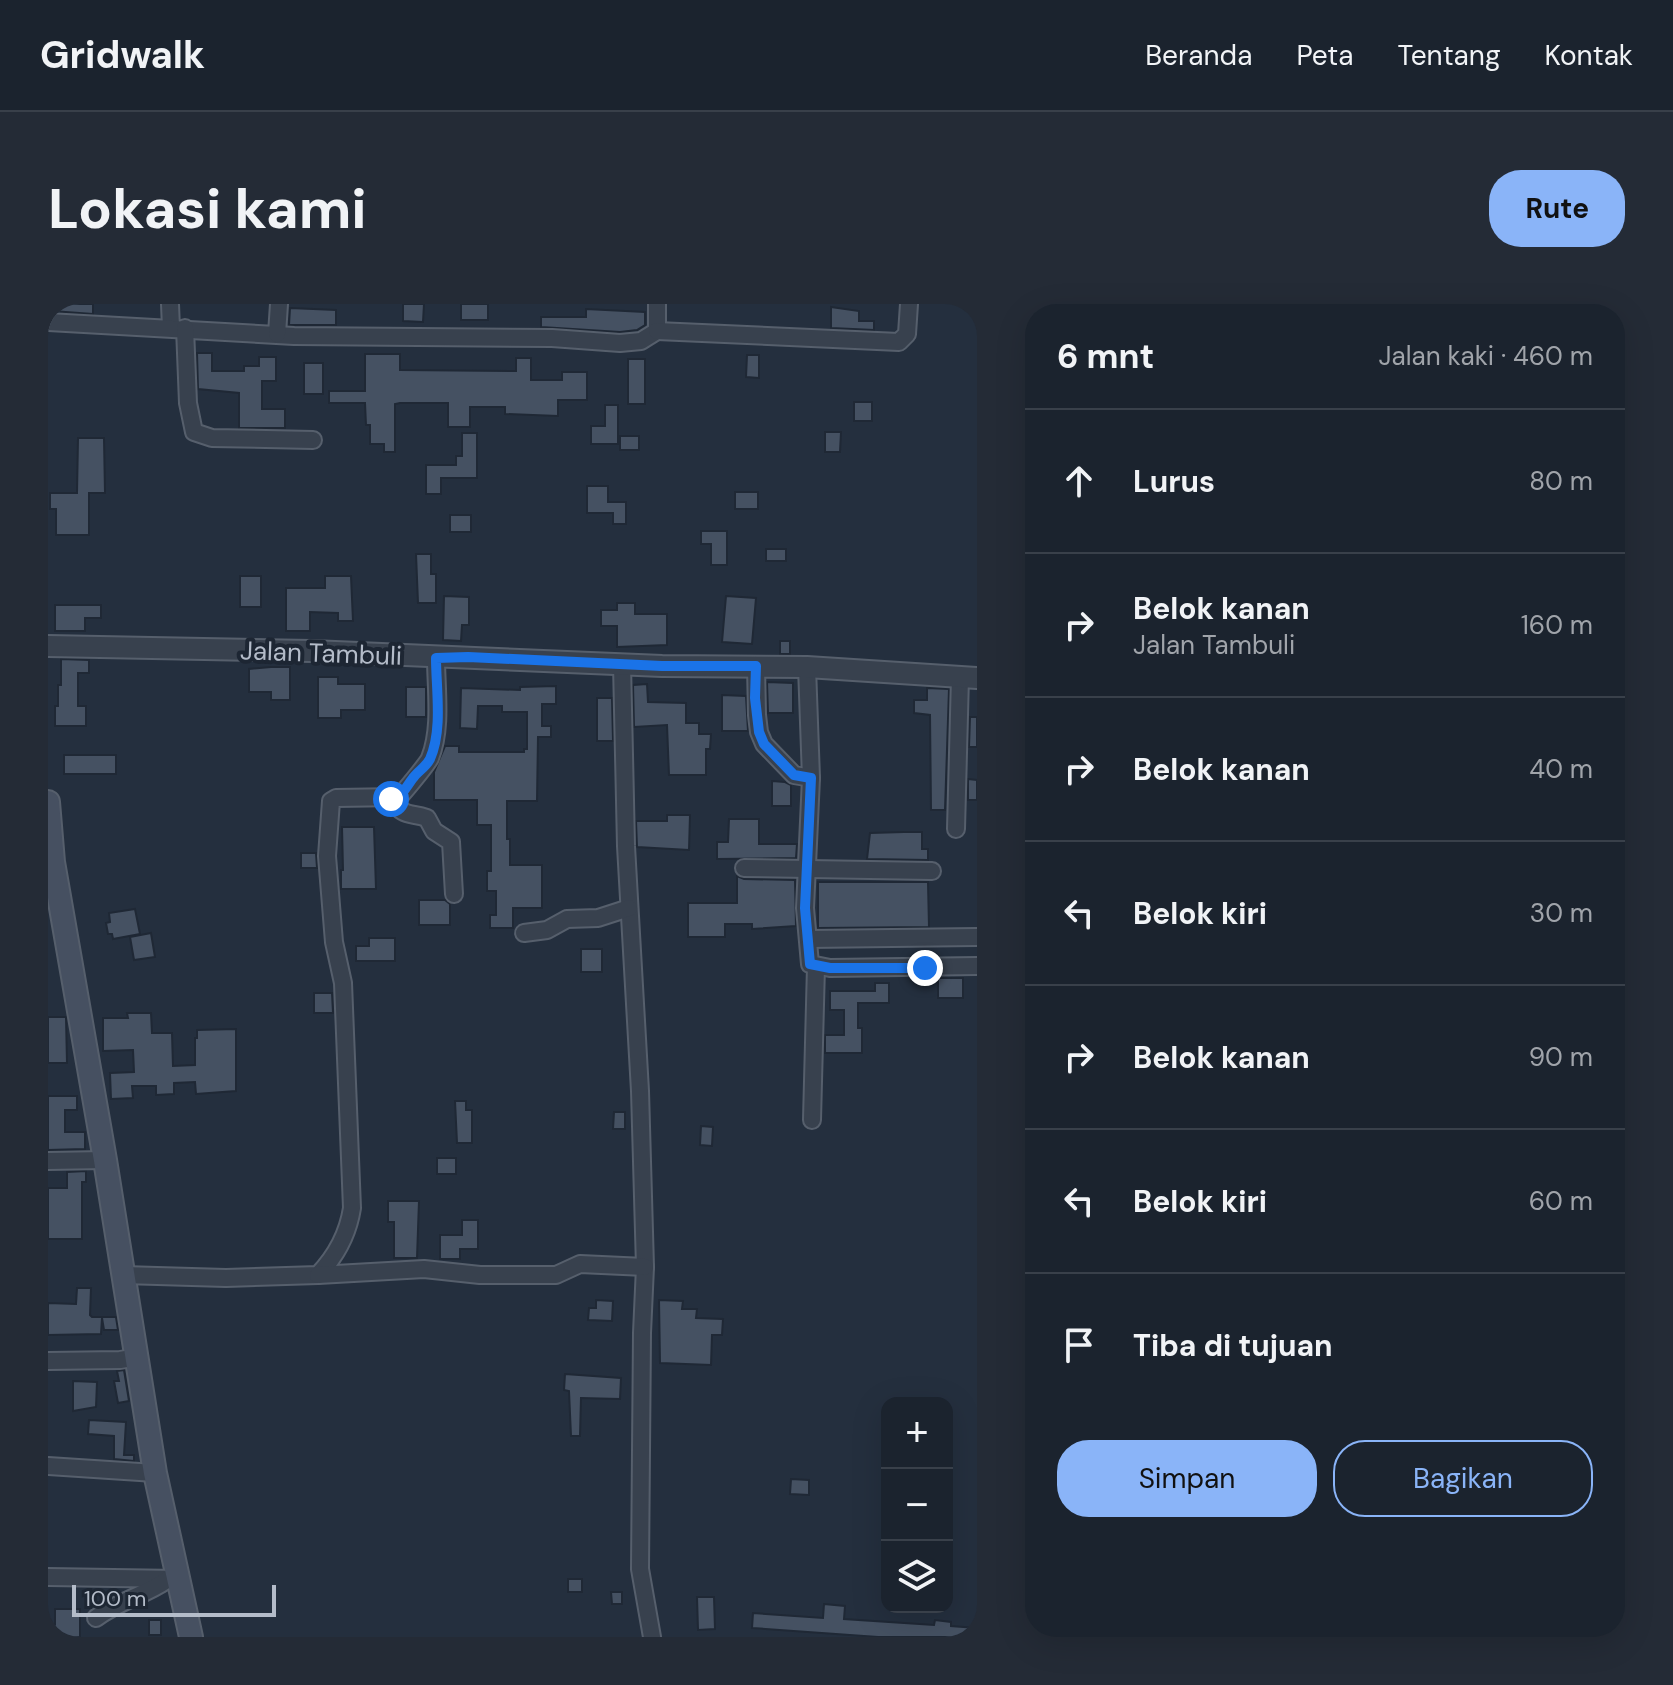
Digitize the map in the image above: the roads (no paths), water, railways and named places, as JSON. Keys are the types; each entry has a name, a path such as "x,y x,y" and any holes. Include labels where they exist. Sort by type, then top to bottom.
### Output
{"main road":[{"path":"48,802 60,909 105,1160 173,1580 191,1637"}],"street":[{"path":"170,304 178,328 194,432 212,438 313,440"},
{"path":"277,334 279,304"},
{"path":"657,304 657,331"},
{"path":"48,322 277,334 552,338 620,343 641,341 657,331 899,342 907,334 909,304"},
{"name":"Jalan Tambuli","path":"48,646 807,667 968,677"},
{"path":"318,1275 334,1258 350,1222 352,1208 343,983 334,942 327,856 331,801 336,798 399,797 428,763 436,721 436,658"},
{"path":"622,664 645,1267 640,1569 652,1637"},
{"path":"756,666 755,698 759,732 764,744 794,775 811,778"},
{"path":"807,667 811,778 805,908 808,961 816,966 977,966"},
{"path":"956,829 968,677"},
{"path":"391,799 401,812 427,818 434,831 451,842 454,894"},
{"path":"744,868 932,871"},
{"path":"524,933 539,933 567,919 598,918 629,908"},
{"path":"808,939 977,937"},
{"path":"812,1120 816,966"},
{"path":"48,1161 105,1160"},
{"path":"123,1275 226,1278 424,1269 480,1275 556,1275 580,1264 645,1267"},
{"path":"48,1361 138,1357"},
{"path":"48,1466 155,1473"},
{"path":"48,1577 173,1580"},
{"path":"96,1618 119,1602 173,1580"}]}
